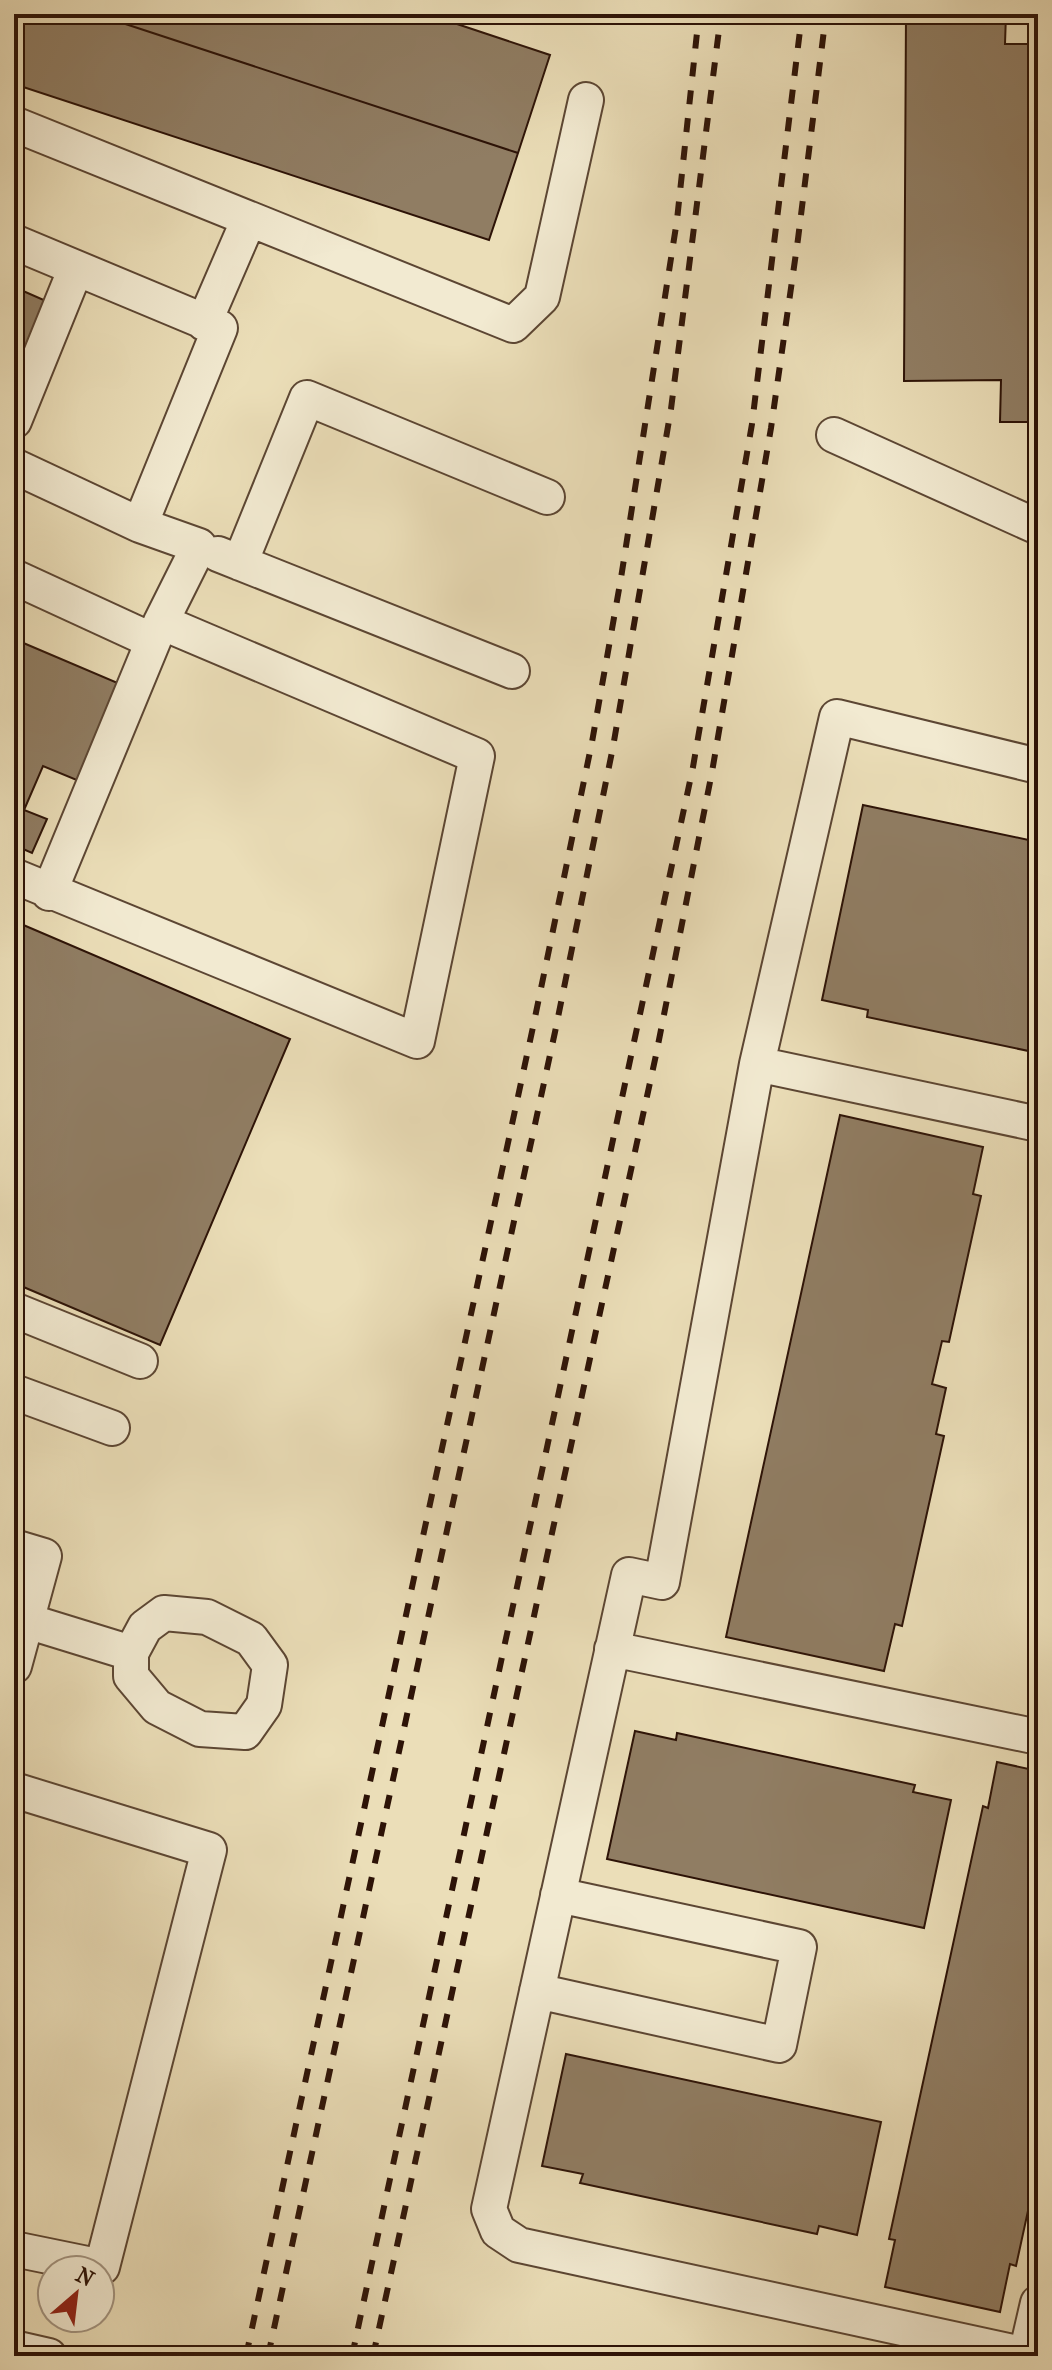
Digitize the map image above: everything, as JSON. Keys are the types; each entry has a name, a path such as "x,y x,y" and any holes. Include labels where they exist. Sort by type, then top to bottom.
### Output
{"lane":[{"path":"14,124 513,325 542,297 586,100"},
{"path":"204,323 249,219"},
{"path":"14,242 220,328 140,525"},
{"path":"14,421 76,268"},
{"path":"240,563 307,398 547,497"},
{"path":"834,435 1038,527"},
{"path":"14,466 140,525 512,671"},
{"path":"49,893 157,631 199,546"},
{"path":"14,577 477,756 417,1041 49,893 14,876"},
{"path":"1038,766 837,717 757,1064 662,1582 629,1575 489,2209 498,2231 519,2245 1028,2356 1038,2303"},
{"path":"757,1064 1038,1124"},
{"path":"14,1310 140,1361"},
{"path":"14,1392 112,1428"},
{"path":"14,1547 44,1556 14,1666"},
{"path":"27,1621 131,1653"},
{"path":"612,1649 1038,1737"},
{"path":"14,1790 209,1850 102,2267 14,2249"},
{"path":"537,1991 779,2045 799,1947 558,1895"},
{"path":"14,2348 49,2356"}],"building":[{"path":"14,14 95,14 518,153 489,240 14,84"},
{"path":"95,14 427,14 550,55 518,153"},
{"path":"906,14 1006,14 1005,44 1038,44 1038,422 1000,422 1001,380 904,381"},
{"path":"14,287 46,301 14,375"},
{"path":"14,639 120,684 79,781 43,766 24,810 47,819 32,853 14,845"},
{"path":"863,805 1038,842 1038,1053 867,1017 868,1010 822,1000"},
{"path":"14,921 290,1039 160,1345 14,1283"},
{"path":"840,1115 983,1147 973,1194 981,1196 949,1342 942,1341 932,1384 946,1388 936,1434 944,1436 902,1626 895,1624 884,1671 726,1637"},
{"path":"635,1731 676,1740 677,1733 915,1785 913,1792 951,1800 924,1928 607,1859"},
{"path":"997,1762 1038,1771 1038,2165 1016,2266 1010,2264 1000,2312 885,2287 895,2240 889,2239 983,1806 988,1808"},
{"path":"566,2054 881,2122 857,2235 819,2226 817,2234 580,2183 583,2174 542,2166"}],"railway":[{"path":"246,2356 592,742 677,220 699,14"},
{"path":"268,2356 555,1032 613,747 671,409 721,14"},
{"path":"352,2356 693,767 752,424 802,14"},
{"path":"373,2356 656,1055 712,772 771,428 826,14"}]}
